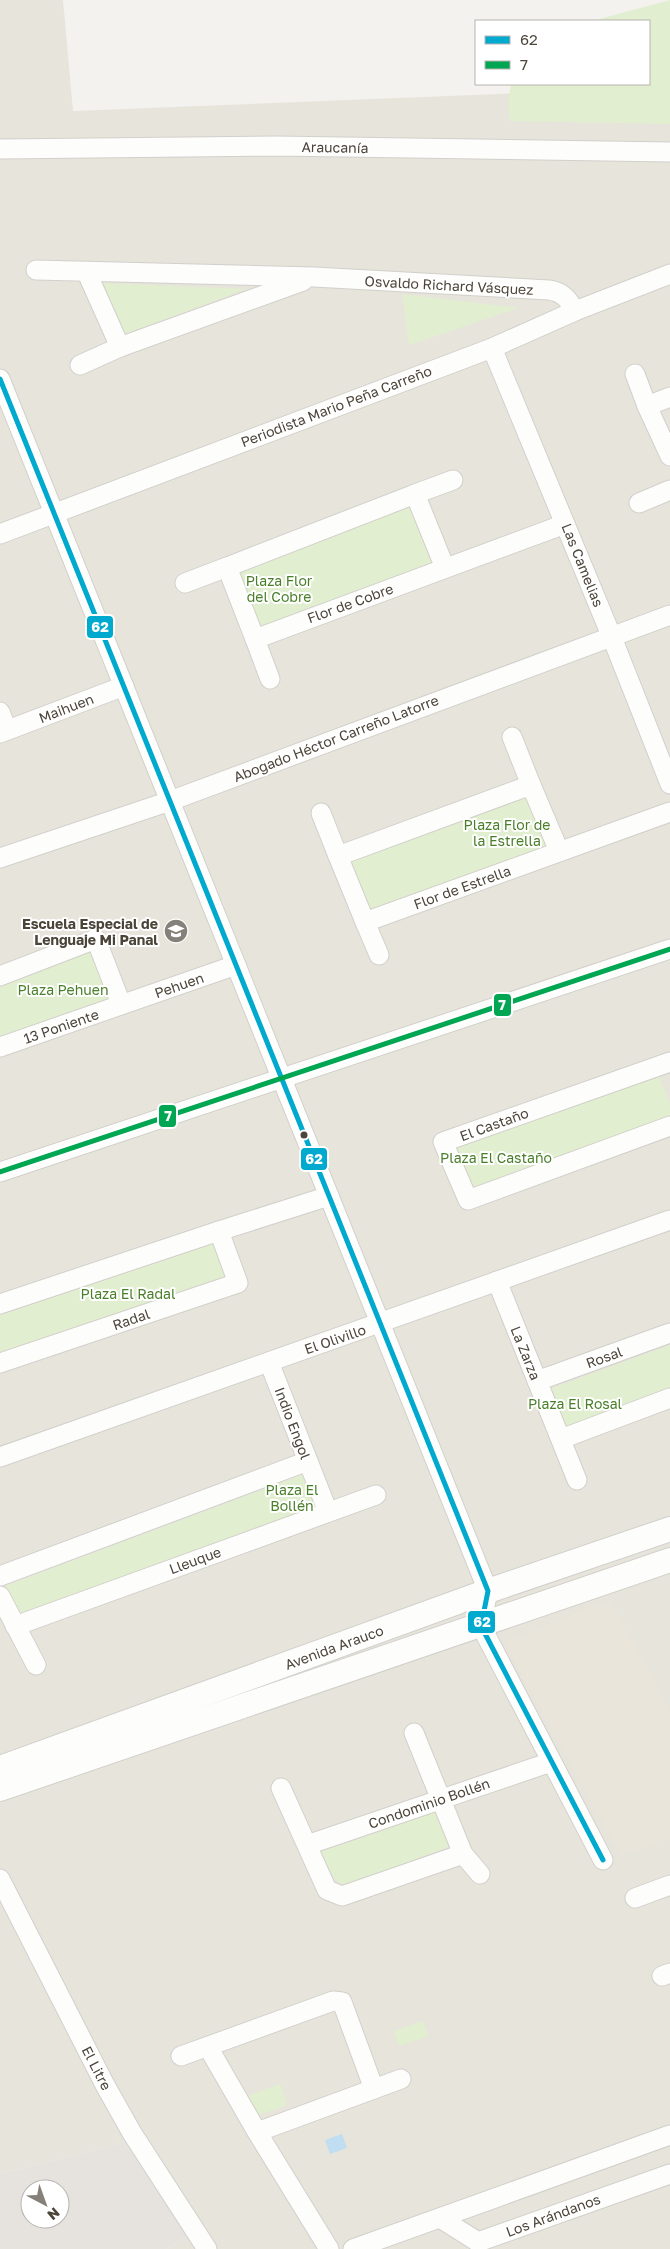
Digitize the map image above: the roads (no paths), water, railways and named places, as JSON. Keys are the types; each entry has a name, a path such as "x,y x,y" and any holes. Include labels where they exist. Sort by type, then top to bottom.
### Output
{"street":[{"name":"Araucanía","path":"0,149 276,146 670,152"},
{"name":"Osvaldo Richard Vásquez","path":"36,270 314,277 549,290 556,291 568,298 575,311"},
{"path":"87,272 120,347"},
{"name":"Periodista Mario Peña Carreño","path":"0,534 492,348 575,311 670,274"},
{"name":"Osvaldo Richard Vásquez","path":"80,365 120,347 314,277"},
{"name":"Las Camelias","path":"492,348 612,635 670,784"},
{"path":"635,374 647,406 670,456"},
{"path":"0,379 488,1591 481,1626 603,1860"},
{"path":"647,406 670,397"},
{"path":"184,583 454,480"},
{"path":"639,503 670,490"},
{"path":"415,494 445,568"},
{"name":"Flor de Cobre","path":"255,639 565,524"},
{"path":"227,567 270,679"},
{"name":"Abogado Héctor Carreño Latorre","path":"0,858 170,801 670,615"},
{"name":"Maihuen","path":"4,731 124,686"},
{"path":"0,712 4,731"},
{"path":"512,737 559,851"},
{"path":"338,856 531,784"},
{"name":"Flor de Estrella","path":"366,922 670,812"},
{"path":"321,813 379,955"},
{"path":"0,976 96,939 121,1004"},
{"path":"0,1172 670,949"},
{"name":"Pehuen","path":"121,1004 236,965"},
{"name":"13 Poniente","path":"0,1047 121,1004"},
{"name":"El Castaño","path":"669,1066 443,1142 468,1200 670,1126"},
{"path":"0,1304 329,1196"},
{"name":"El Olivillo","path":"0,1457 670,1220"},
{"name":"Radal","path":"0,1363 238,1284 219,1231"},
{"name":"La Zarza","path":"497,1281 578,1480"},
{"name":"Rosal","path":"537,1381 670,1334"},
{"name":"Indio Engol","path":"270,1362 328,1512"},
{"path":"561,1439 670,1398"},
{"path":"0,1576 308,1462"},
{"name":"Lleuque","path":"15,1626 376,1495"},
{"name":"Avenida Arauco","path":"0,1768 488,1591 670,1529"},
{"name":"Avenida Arauco","path":"0,1789 670,1560"},
{"path":"0,1596 36,1665"},
{"path":"414,1733 442,1798 463,1854 480,1874"},
{"name":"Condominio Bollén","path":"306,1846 551,1762"},
{"path":"281,1788 327,1890 342,1896 463,1854"},
{"name":"El Litre","path":"0,1879 105,2085 132,2133 207,2249"},
{"path":"634,1898 670,1885"},
{"path":"181,2056 333,2001 342,2002 374,2089"},
{"path":"208,2047 257,2132 329,2249"},
{"path":"257,2132 401,2079"},
{"path":"353,2249 670,2135"},
{"name":"Los Arándanos","path":"440,2218 480,2245 670,2174"}],"water":[{"path":"342,2134 347,2148 330,2154 325,2140"}],"place":[{"name":"Escuela Especial de Lenguaje Mi Panal","path":"176,931"}],"park label":[{"name":"Plaza Flor del Cobre","path":"279,588"},
{"name":"Plaza Flor de la Estrella","path":"507,832"},
{"name":"Plaza Pehuen","path":"63,989"},
{"name":"Plaza El Castaño","path":"496,1157"},
{"name":"Plaza El Radal","path":"128,1293"},
{"name":"Plaza El Rosal","path":"575,1403"},
{"name":"Plaza El Bollén","path":"292,1498"}]}
